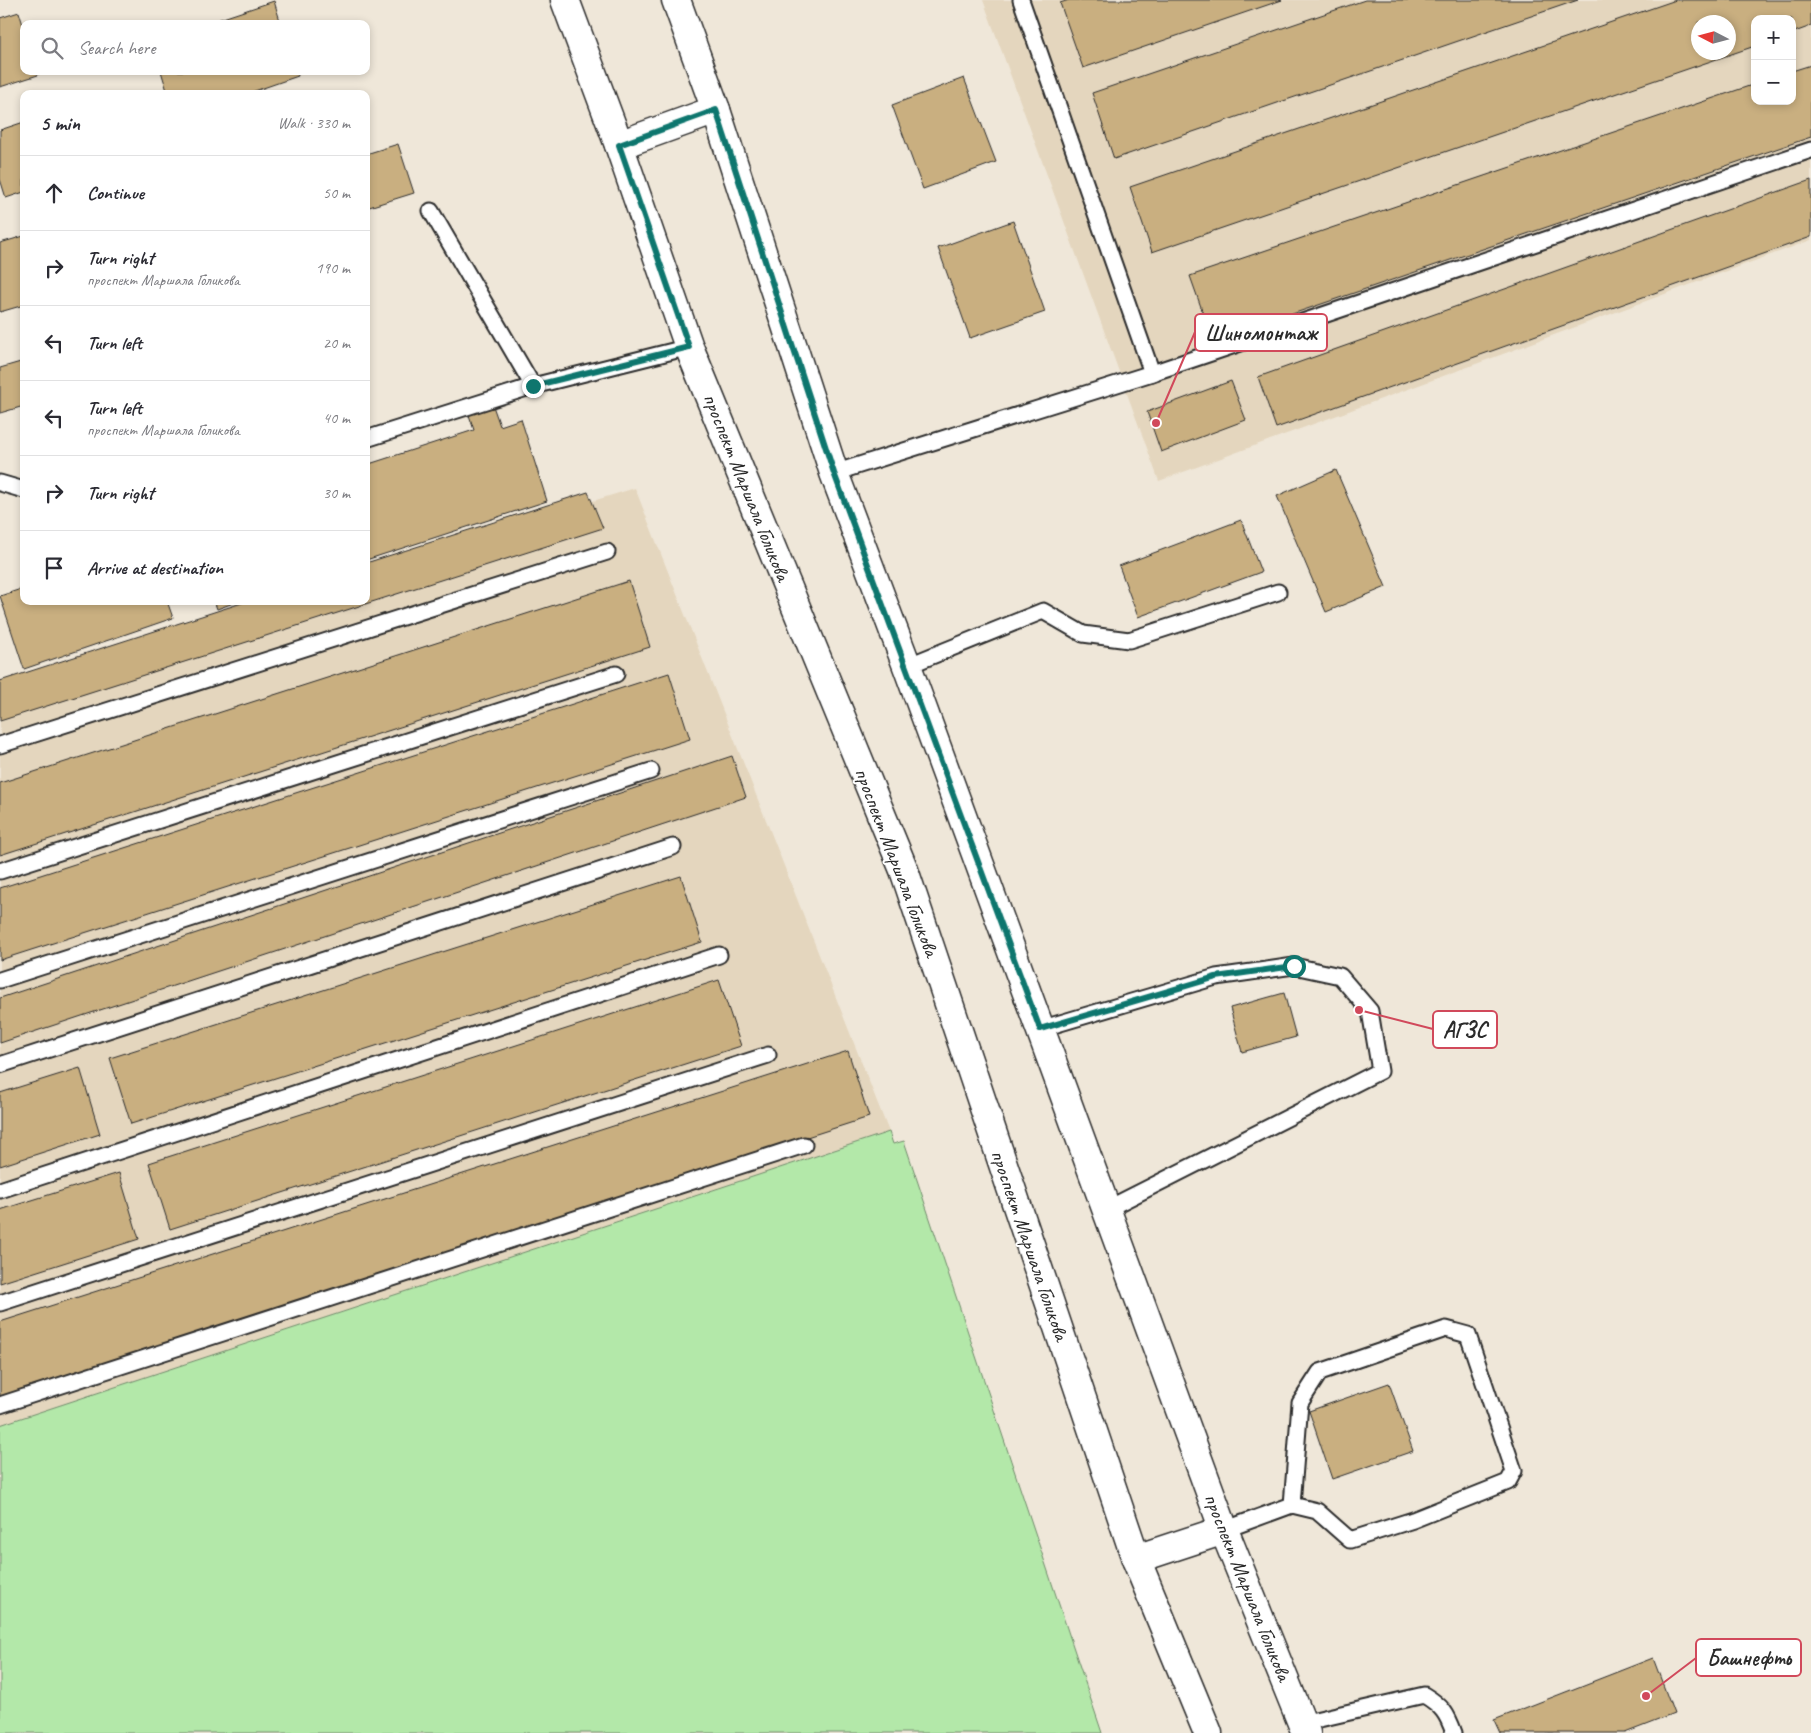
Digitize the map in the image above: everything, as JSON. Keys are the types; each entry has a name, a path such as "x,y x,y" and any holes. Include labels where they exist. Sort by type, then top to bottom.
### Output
{"main road":[{"name":"проспект Маршала Голикова","path":"565,0 619,145 689,347 904,870 1136,1559 1208,1733"},
{"name":"проспект Маршала Голикова","path":"676,0 716,110 834,473 1224,1530 1304,1728"},
{"path":"619,145 716,110"},
{"path":"1136,1559 1224,1530"}],"lane":[{"path":"1020,0 1152,372"},
{"path":"834,473 1152,372 1811,150"},
{"path":"431,211 533,386"},
{"path":"370,438 533,386 689,347"},
{"path":"0,483 20,489"},
{"path":"0,746 607,552"},
{"path":"906,666 1043,611 1083,634 1128,640 1278,592"},
{"path":"0,871 616,674"},
{"path":"0,980 651,771"},
{"path":"0,1065 673,847"},
{"path":"0,1190 719,955"},
{"path":"1040,1029 1216,977 1294,966 1340,976 1370,1011 1380,1071 1105,1210"},
{"path":"0,1303 768,1055"},
{"path":"0,1405 804,1145"},
{"path":"1224,1530 1292,1505 1317,1511 1350,1540 1414,1520 1508,1482 1514,1471 1468,1336 1446,1329 1320,1372 1300,1403 1292,1505"},
{"path":"1304,1728 1424,1695 1439,1704 1450,1722 1454,1733"}],"shaded area":[{"path":"983,0 1811,0 1811,240 1159,481"},
{"path":"635,488 889,1132 0,1425 0,684 348,605 370,605 370,570"}],"green space":[{"path":"889,1132 893,1144 904,1141 1102,1733 0,1733 0,1425"}],"building":[{"path":"1069,0 1282,0 1083,68 1060,3"},
{"path":"1365,0 1578,0 1114,159 1092,93"},
{"path":"1676,0 1811,0 1811,26 1796,32 1796,15 1751,15 1751,47 1736,52 1736,15 1691,15 1691,60 1714,60 1152,252 1130,187"},
{"path":"274,1 280,20 217,20"},
{"path":"19,12 22,20 20,75 38,75 0,87 0,18"},
{"path":"1811,65 1811,137 1213,341 1190,276 1751,85 1751,105 1796,105 1796,70"},
{"path":"162,75 298,76 258,90 167,90"},
{"path":"964,78 996,162 923,189 892,105"},
{"path":"20,123 20,193 6,198 0,179 0,130"},
{"path":"398,144 414,193 370,207 370,153"},
{"path":"1811,180 1811,237 1276,428 1258,377"},
{"path":"1013,221 1045,312 970,338 938,248"},
{"path":"20,237 20,306 0,312 0,243"},
{"path":"20,362 20,407 0,413 0,368"},
{"path":"1231,381 1246,420 1161,452 1147,412"},
{"path":"493,406 500,426 521,419 547,501 370,559 370,464 474,430 469,415"},
{"path":"1336,470 1386,587 1326,612 1277,496"},
{"path":"588,492 603,528 370,603 370,562"},
{"path":"1241,520 1261,572 1138,617 1119,566"},
{"path":"629,581 650,647 0,855 0,783"},
{"path":"20,589 20,605 168,605 173,618 24,669 0,596"},
{"path":"216,605 228,605 217,609"},
{"path":"236,605 362,605 0,721 0,681"},
{"path":"669,673 690,739 0,960 0,888"},
{"path":"732,756 746,797 0,1043 0,998"},
{"path":"681,876 702,942 131,1124 110,1058"},
{"path":"719,980 741,1046 170,1229 149,1163"},
{"path":"1284,993 1296,1037 1242,1052 1230,1008"},
{"path":"848,1051 869,1117 0,1397 0,1322"},
{"path":"80,1068 100,1134 0,1166 0,1093"},
{"path":"119,1173 139,1239 0,1283 0,1210"},
{"path":"1389,1383 1413,1451 1332,1479 1309,1411"},
{"path":"1653,1658 1674,1714 1625,1733 1500,1733 1494,1720"}],"place":[{"name":"Шиномонтаж","path":"1156,423"},
{"name":"АГЗС","path":"1359,1010"},
{"name":"Башнефть","path":"1646,1696"}],"route":[{"path":"533,386 689,347 619,145 716,110 834,473 1040,1029 1216,977 1294,966"}]}
